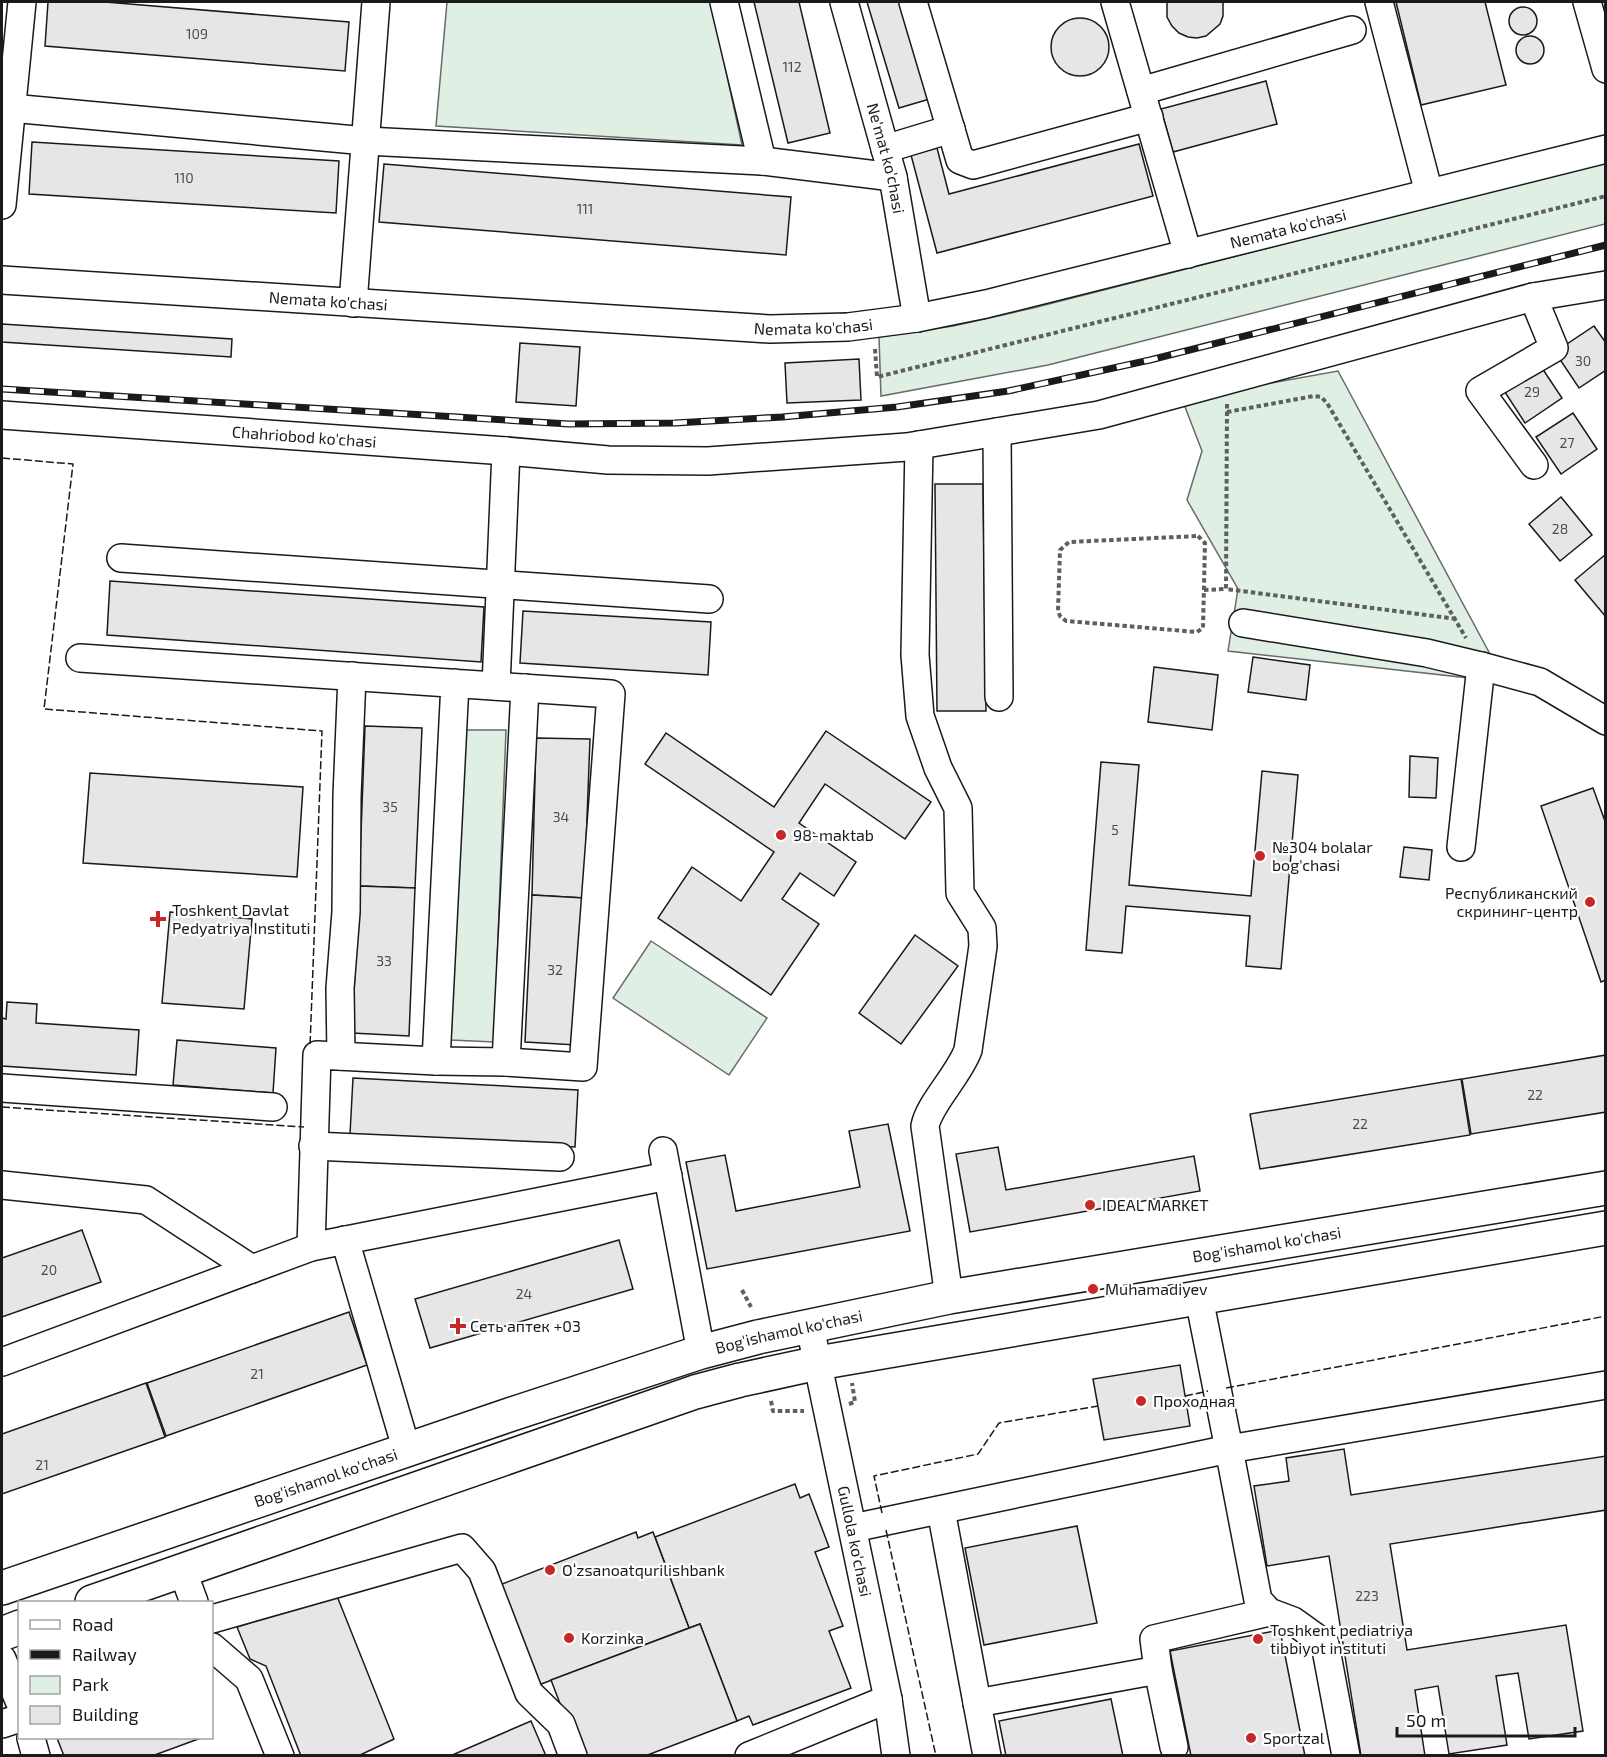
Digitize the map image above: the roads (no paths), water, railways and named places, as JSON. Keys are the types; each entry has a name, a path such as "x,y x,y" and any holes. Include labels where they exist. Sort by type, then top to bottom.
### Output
{"main road":[{"name":"Bog'ishamol ko'chasi","path":"2,1588 701,1352 758,1337 949,1297 1605,1188"},
{"path":"1516,1203 1524,1242"},
{"path":"1384,1225 1392,1265"},
{"path":"96,1601 695,1392 740,1380 818,1363 1605,1228"},
{"path":"2,1634 18,1629"}],"street":[{"path":"2,205 22,2"},
{"path":"353,303 376,2"},
{"path":"724,2 762,161"},
{"name":"Ne'mat ko'chasi","path":"844,2 893,177 917,318"},
{"path":"913,2 960,160 973,165 1149,117"},
{"path":"1115,2 1188,254"},
{"path":"1378,2 1429,193"},
{"path":"1587,2 1605,69"},
{"path":"1141,91 1352,30"},
{"path":"11,108 366,141 762,161 893,177"},
{"path":"885,149 951,129"},
{"name":"Nemata ko'chasi","path":"2,280 770,329 848,327 917,318 986,304 1605,149"},
{"name":"Chahriobod ko'chasi","path":"2,415 608,460 708,461 919,445 1099,415 1533,297 1605,285"},
{"path":"1533,297 1554,348 1480,391 1534,465"},
{"path":"997,432 999,697"},
{"path":"919,445 915,655 920,716 938,768 958,808 960,893 982,928 983,946 968,1050 964,1061 925,1126 949,1297"},
{"path":"496,686 506,451"},
{"path":"121,558 709,598"},
{"path":"1243,623 1427,653 1481,666 1540,682 1605,721"},
{"path":"80,658 611,694 583,1067 317,1055 311,1247"},
{"path":"1461,847 1481,666"},
{"path":"341,1056 340,988 346,912 347,796 352,676"},
{"path":"436,1061 455,683"},
{"path":"506,1062 525,688"},
{"path":"2,1088 273,1107"},
{"path":"314,1146 560,1157"},
{"path":"2,1362 311,1247 665,1163 701,1352"},
{"path":"2,1185 146,1200 252,1269"},
{"path":"345,1240 407,1451"},
{"path":"1199,1298 1258,1600 1269,1612 1293,1621 1325,1644 1346,1755"},
{"name":"Gullola ko'chasi","path":"810,1327 888,1699 896,1755"},
{"path":"853,1528 1229,1449 1605,1385"},
{"path":"941,1510 987,1755"},
{"path":"213,1619 462,1548 482,1572 529,1693 561,1724 573,1755"},
{"path":"183,1572 194,1601"},
{"path":"1174,1747 1154,1639 1269,1612"},
{"path":"213,1648 249,1679 280,1755"},
{"path":"2,1659 18,1698"},
{"path":"976,1703 1158,1670"},
{"path":"749,1755 888,1699"},
{"path":"2,1724 18,1719"},
{"path":"32,1739 36,1755"}],"railway":[{"path":"2,389 569,424 675,423 897,407 1008,391 1150,360 1606,245"}],"place":[{"name":"98-maktab","path":"781,835"},
{"name":"№304 bolalar bog'chasi","path":"1260,856"},
{"name":"Республиканский скрининг-центр","path":"1590,902"},
{"name":"Toshkent Davlat Pedyatriya Instituti","path":"158,919"},
{"name":"IDEAL MARKET","path":"1090,1205"},
{"name":"Muhamadiyev","path":"1093,1289"},
{"name":"Сеть аптек +03","path":"458,1326"},
{"name":"Проходная","path":"1141,1401"},
{"name":"Oʻzsanoatqurilishbank","path":"550,1570"},
{"name":"Korzinka","path":"569,1638"},
{"name":"Toshkent pediatriya tibbiyot instituti","path":"1258,1639"},
{"name":"Sportzal","path":"1251,1738"}]}
